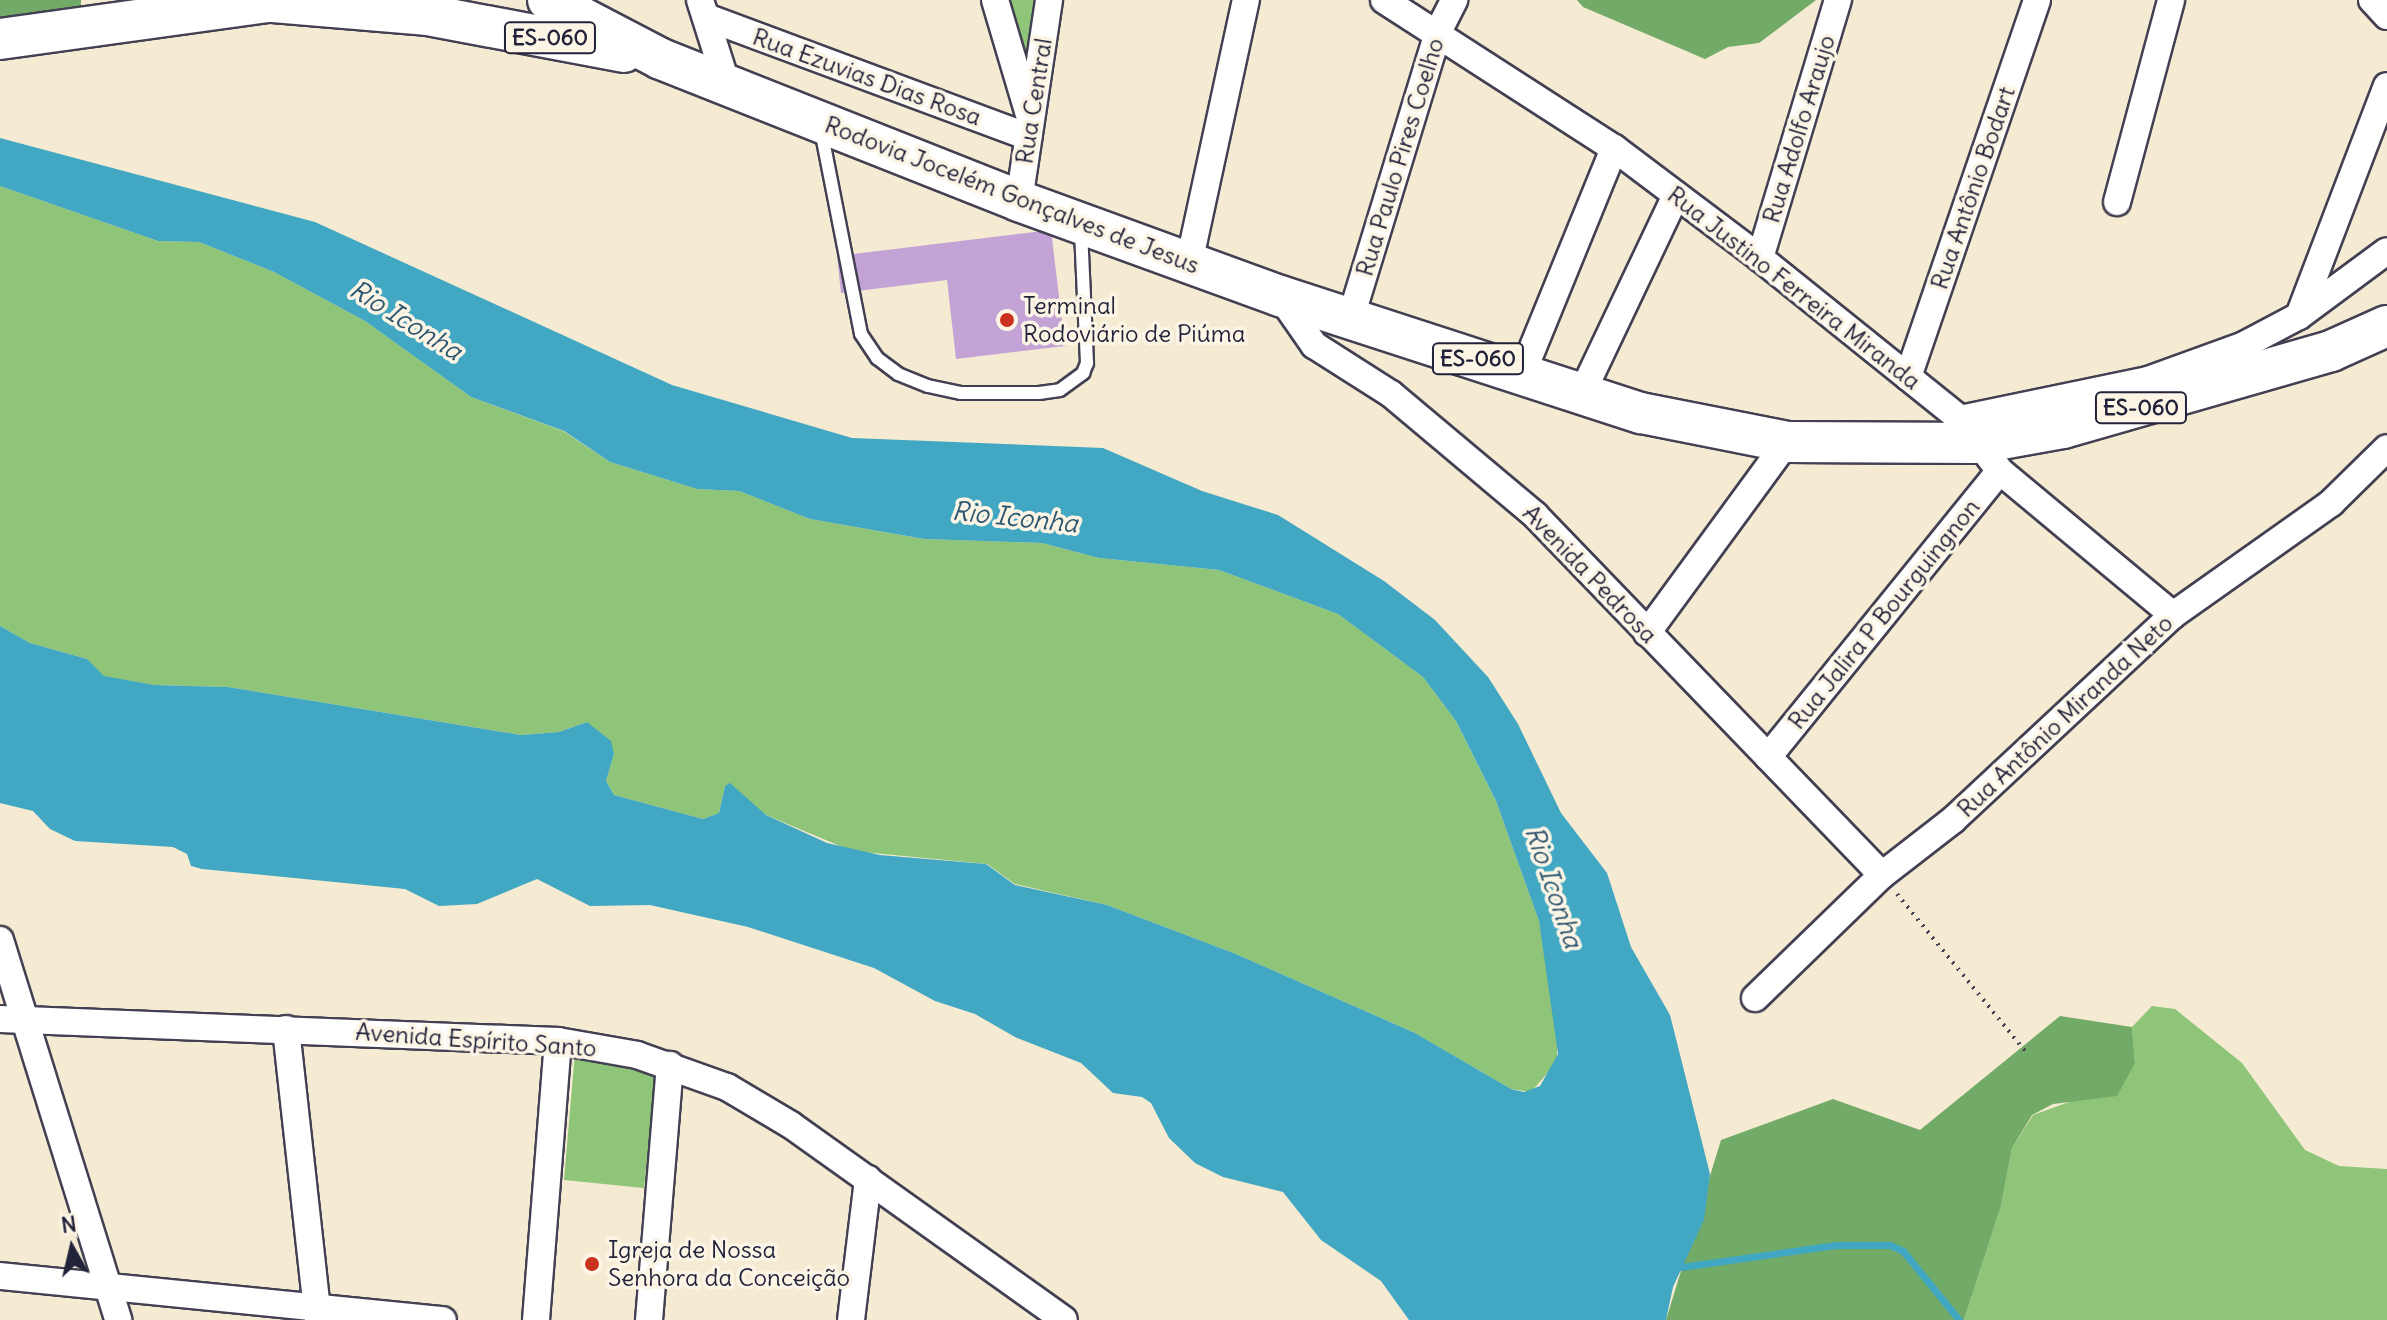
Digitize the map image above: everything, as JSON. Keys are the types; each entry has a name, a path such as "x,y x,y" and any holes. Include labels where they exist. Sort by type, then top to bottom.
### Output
{"main road":[{"name":"Rodovia Jocelém Gonçalves de Jesus","path":"0,39 192,5 278,1 436,8 661,59"},
{"name":"Rodovia Jocelém Gonçalves de Jesus","path":"568,5 661,59 1019,201 1280,296 1583,391 1641,413 1787,442 1979,444 2063,428 2331,351 2387,326"}],"street":[{"path":"995,0 1029,130"},
{"name":"Rua Central","path":"1019,201 1049,0"},
{"path":"1189,263 1246,0"},
{"name":"Rua Justino Ferreira Miranda","path":"1384,0 1614,148 1760,258 1908,377 1979,444 2173,615"},
{"name":"Rua Paulo Pires Coelho","path":"1351,317 1438,32 1454,0"},
{"name":"Rua Adolfo Araujo","path":"1760,258 1838,0"},
{"name":"Rua Antônio Bodart","path":"1908,377 2037,0"},
{"path":"2117,202 2171,0"},
{"path":"2372,0 2387,16"},
{"path":"703,9 727,85"},
{"name":"Rua Ezuvias Dias Rosa","path":"703,9 1029,130"},
{"path":"2299,316 2387,86"},
{"path":"1522,374 1614,148"},
{"path":"1583,391 1676,195"},
{"path":"1979,444 2244,345 2299,316 2387,251"},
{"name":"Avenida Pedrosa","path":"1280,296 1314,345 1391,394 1535,515 1882,875"},
{"path":"1647,633 1787,442"},
{"name":"Rua Jalira P Bourguingnon","path":"1768,757 1979,444"},
{"name":"Rua Antônio Miranda Neto","path":"1755,998 1882,875 1953,820 2173,615 2331,503 2387,448"},
{"path":"0,940 12,1020 118,1320"},
{"name":"Avenida Espírito Santo","path":"12,1020 558,1041 670,1065 727,1087 868,1179 1064,1320"},
{"path":"286,1029 318,1314"},
{"path":"536,1320 558,1041"},
{"path":"649,1320 670,1065"},
{"path":"851,1320 868,1179"},
{"path":"0,1276 107,1286 318,1314 443,1320"}],"lane":[{"path":"819,121 861,334 877,358 898,374 961,393 1060,390 1083,373 1087,363 1081,223"}],"path":[{"path":"1882,875 2025,1051"}],"green space":[{"path":"0,0 81,0 81,10 0,17"},
{"path":"998,0 1057,0 1038,136"},
{"path":"1577,0 1816,0 1759,43 1728,47 1705,59 1583,7"},
{"path":"0,186 158,241 199,242 274,272 365,321 471,397 563,431 610,462 697,489 739,491 810,519 924,539 1042,543 1099,558 1219,570 1338,614 1423,677 1456,721 1496,801 1539,921 1557,1026 1557,1062 1531,1092 1511,1089 1415,1033 1236,954 1107,905 1015,884 987,864 852,851 766,815 725,786 719,813 703,819 614,795 606,781 614,754 587,722 559,732 521,735 228,687 154,685 104,677 87,659 30,643 0,626"},
{"path":"2152,1006 2175,1009 2242,1063 2305,1150 2339,1166 2387,1169 2387,1320 1964,1320 2001,1206 2012,1148 2033,1115 2069,1102 2135,1063 2132,1027"},
{"path":"2060,1016 2132,1027 2135,1063 2117,1096 2053,1104 2032,1115 2012,1148 2001,1206 1964,1320 1666,1320 1721,1140 1833,1099 1920,1130"},
{"path":"575,1053 656,1073 644,1188 564,1180"}],"water":[{"name":"Rio Iconha","path":"0,138 315,222 672,385 852,438 1103,448 1202,491 1278,515 1384,581 1435,620 1488,677 1518,724 1561,813 1607,873 1631,947 1670,1015 1710,1174 1704,1220 1673,1287 1666,1320 1409,1320 1381,1281 1321,1240 1283,1192 1223,1177 1195,1163 1169,1138 1151,1103 1142,1097 1113,1093 1081,1063 1015,1037 975,1014 935,1001 874,968 748,927 650,905 590,906 537,879 477,904 439,906 405,889 202,869 191,866 187,854 173,847 75,841 50,829 33,811 0,803 0,626 30,643 87,659 104,676 154,685 228,687 521,735 559,732 587,722 611,741 614,754 606,781 614,795 703,819 719,813 725,786 730,783 766,815 827,843 880,855 986,864 1015,885 1107,905 1236,954 1415,1033 1511,1089 1524,1092 1540,1086 1558,1054 1539,921 1496,801 1456,721 1423,677 1338,614 1219,570 1099,558 1042,543 924,539 810,519 739,491 697,489 610,462 564,431 471,397 365,321 274,272 199,242 158,241 0,186"}],"building":[{"name":"Terminal Rodoviário de Piúma","path":"1051,230 1065,346 956,359 947,280 841,293 837,256"}],"waterway":[{"path":"1674,1268 1835,1245 1890,1245 1903,1251 1959,1320"}],"place":[{"name":"Terminal Rodoviário de Piúma","path":"1007,320"},
{"name":"Igreja de Nossa Senhora da Conceição","path":"592,1264"}]}
